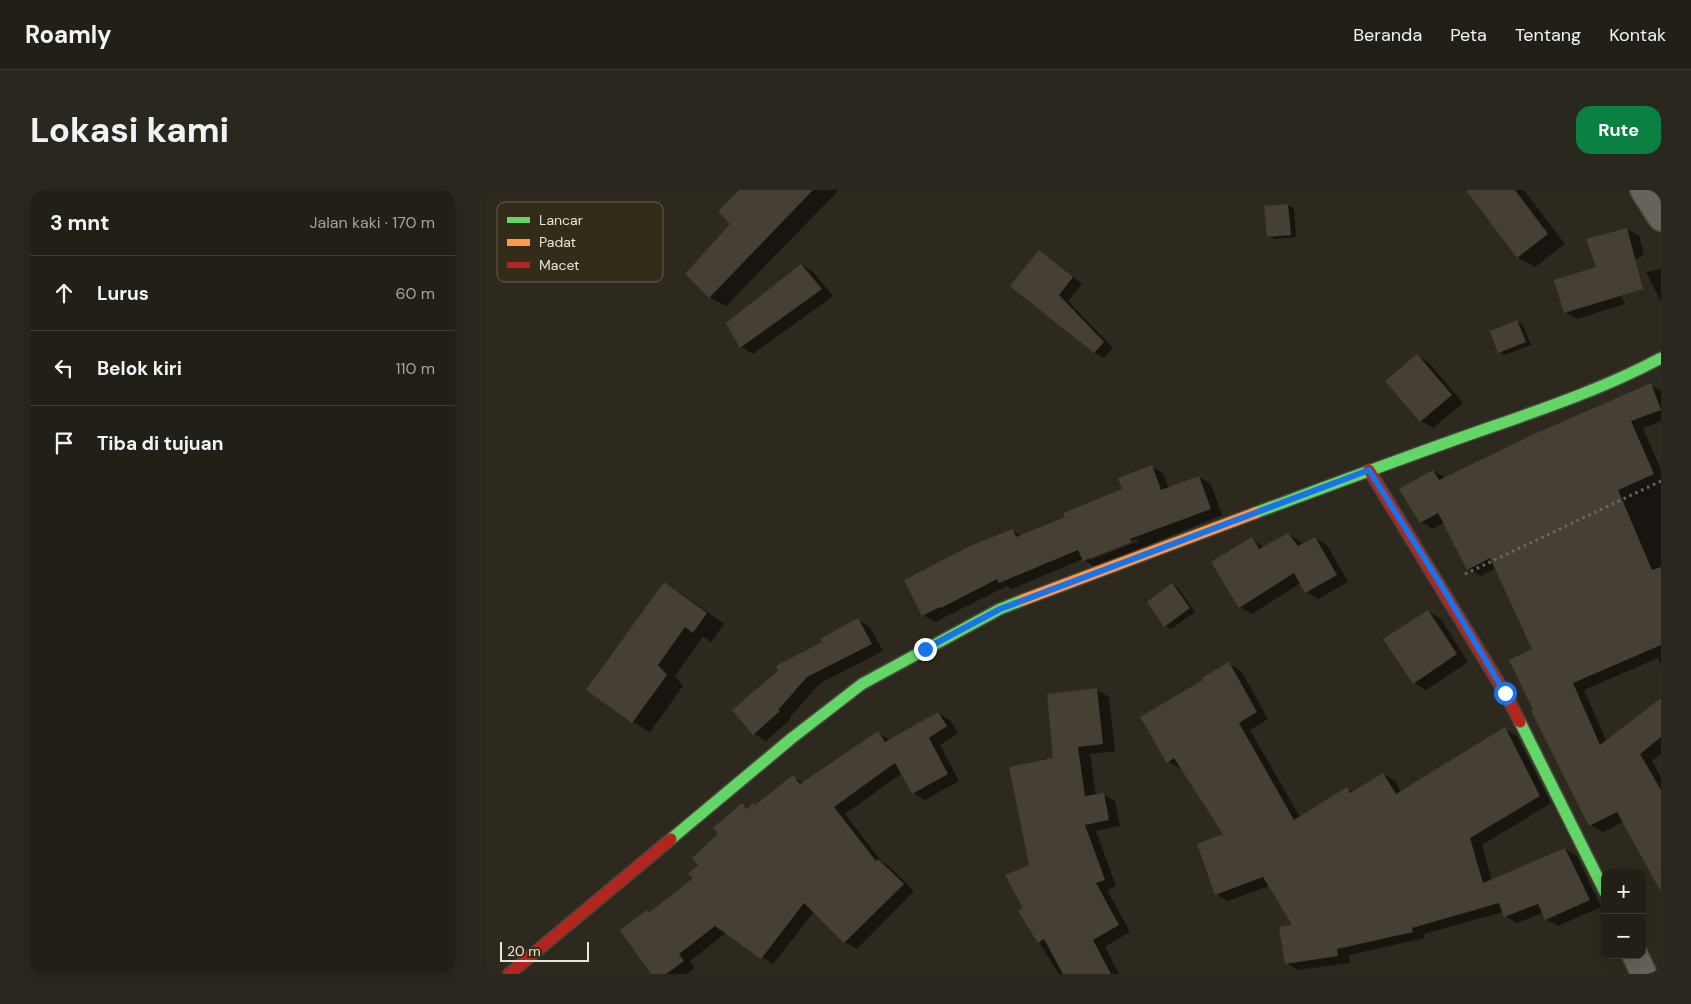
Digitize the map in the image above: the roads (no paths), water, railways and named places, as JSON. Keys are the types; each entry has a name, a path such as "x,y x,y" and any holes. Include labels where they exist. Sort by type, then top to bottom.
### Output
{"street":[{"path":"1643,190 1661,218"},
{"path":"509,974 792,738 862,684 1000,609 1369,470 1581,394 1635,372 1661,358"},
{"path":"1369,470 1441,585 1505,693 1601,884"},
{"path":"1637,959 1644,974"}]}
